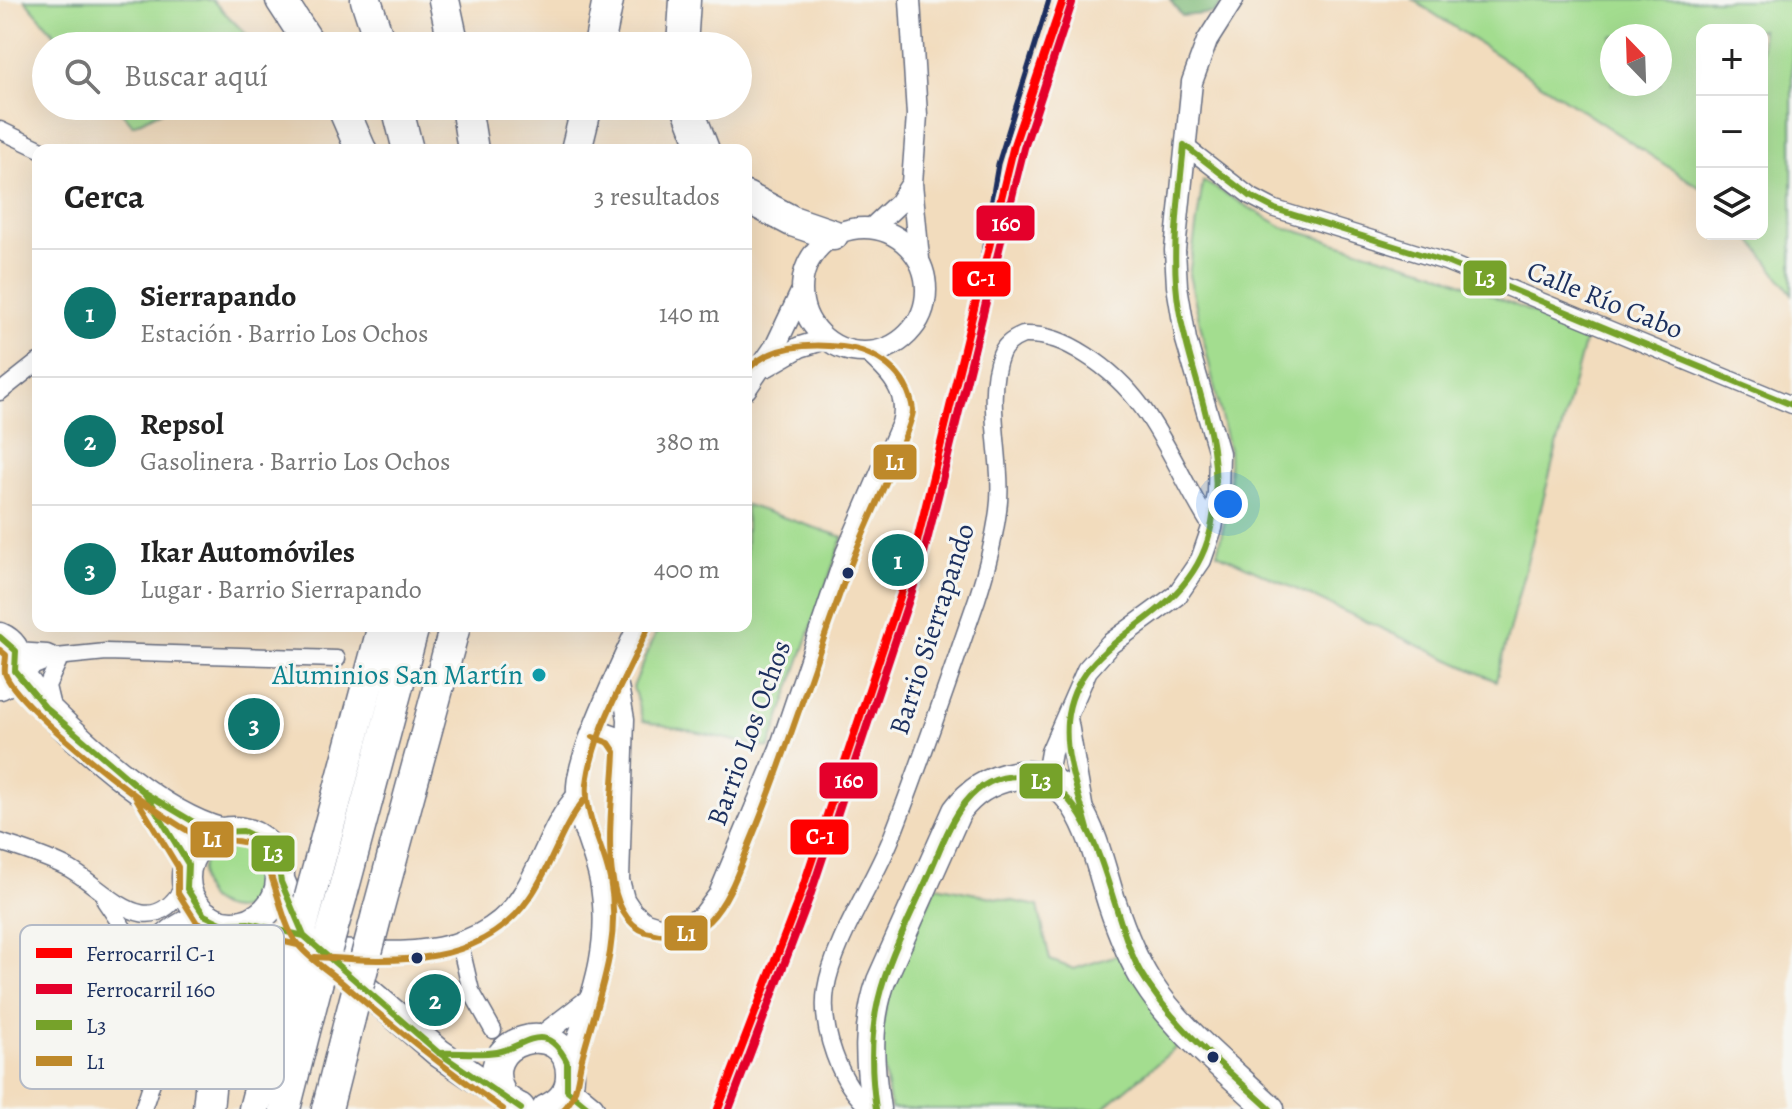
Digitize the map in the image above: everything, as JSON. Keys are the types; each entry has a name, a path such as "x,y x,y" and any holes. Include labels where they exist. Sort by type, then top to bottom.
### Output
{"highway":[{"path":"281,0 302,32"},
{"path":"366,0 376,32"},
{"path":"386,0 394,32"},
{"path":"444,0 451,32"},
{"path":"597,32 600,0"},
{"path":"600,32 608,0"},
{"path":"683,32 685,0"},
{"path":"348,120 358,144"},
{"path":"400,120 406,144"},
{"path":"414,120 419,144"},
{"path":"468,120 472,144"},
{"path":"576,144 582,120"},
{"path":"692,120 702,144"},
{"path":"752,200 792,221 833,235"},
{"path":"285,1109 314,882 381,632"},
{"path":"284,1030 342,895 412,632"},
{"path":"327,1109 452,632"},
{"path":"8,666 29,703 52,713 145,793 189,820 220,832 243,831 264,841 277,859 281,882 310,941 439,1053 515,1106"},
{"path":"874,1109 869,1047 873,1006 881,981 952,820 969,797 997,781 1018,776 1047,780 1070,797 1088,831 1126,942 1153,992 1270,1109"},
{"path":"145,793 187,873 192,902 204,915 231,925 255,925"},
{"path":"187,873 200,844 220,832"},
{"path":"248,923 271,907 281,882"},
{"path":"204,915 206,925"},
{"path":"284,933 310,941"},
{"path":"439,1053 499,1040 539,1038 561,1049 568,1077 590,1109"},
{"path":"499,1040 496,1074 515,1106"},
{"path":"546,1109 568,1077"},
{"path":"208,1109 210,1089"},
{"path":"254,1109 262,1089"}],"street":[{"path":"802,290 808,317 826,339 851,351 865,352 892,345 914,328 921,316 927,288 919,260 912,183 917,115 910,0"},
{"path":"1047,780 1051,752 1066,728 1078,686 1092,663 1110,644 1177,595 1201,560 1212,528 1218,494 1219,453 1186,340 1175,269 1184,145 1196,67 1215,26 1233,0"},
{"path":"0,130 32,145"},
{"name":"Calle Río Cabo","path":"1184,145 1250,196 1275,209 1446,262 1792,405"},
{"path":"872,228 899,203 912,183"},
{"path":"752,381 802,290 807,264 833,235 872,228 900,238 919,260"},
{"name":"Barrio Sierrapando","path":"874,1109 856,1094 833,1045 824,1006 826,986 834,961 890,841 979,591 998,510 996,391 998,366 1006,346 1023,335 1055,338 1107,368 1127,385 1152,419 1177,471 1212,528"},
{"path":"760,371 785,354 826,339"},
{"name":"Barrio Los Ochos","path":"618,675 626,719 621,880 626,899 646,921 662,926 686,923 711,905 724,880 778,748 844,553 900,423 903,403 896,386 865,352"},
{"path":"0,392 32,367"},
{"path":"624,632 626,653"},
{"path":"568,1077 601,971 603,910 597,867 577,793 580,770 635,632"},
{"path":"8,666 47,653 58,657 146,652 337,659"},
{"path":"52,713 47,686 58,657"},
{"path":"596,728 616,735 625,749"},
{"path":"997,781 1039,754 1066,728"},
{"path":"1066,728 1088,831"},
{"path":"310,941 402,951 459,940 482,931 509,910 560,814 577,793"},
{"path":"547,840 571,829 587,836"},
{"path":"0,842 59,864 129,911 150,913 174,899 187,873"},
{"path":"94,888 121,925"},
{"path":"174,925 204,915"},
{"path":"459,940 471,991 499,1040"},
{"path":"539,1038 591,998"},
{"path":"143,1109 148,1089"}],"green space":[{"path":"25,0 212,0 244,32 53,32"},
{"path":"1170,0 1225,0 1214,13 1182,16"},
{"path":"1413,0 1792,0 1792,294 1752,240 1768,240 1768,24 1696,24 1696,185"},
{"path":"1203,181 1283,227 1436,272 1586,335 1496,681 1217,553 1230,499 1229,451 1189,275"},
{"path":"752,507 843,537 769,748 643,721 633,687 656,632 752,632"},
{"path":"235,842 259,852 269,876 259,900 235,910 211,900 201,876 211,852"},
{"path":"936,886 1038,906 1050,960 1074,969 1120,954 1183,1042 1102,1109 891,1109 882,1049 885,1011 904,956"}],"railway":[{"path":"971,323 998,164 1049,0"}],"rail line":[{"name":"C-1","path":"718,1109 801,893 913,558 1014,145 1063,0"},
{"name":"160","path":"729,1109 810,896 922,561 1024,148 1072,3"}],"transit line":[{"name":"L3","path":"1184,145 1250,196 1275,209 1446,262 1792,405"},
{"name":"L3","path":"1088,829 1068,749 1067,722 1075,691 1091,666 1112,645 1183,585 1201,558 1212,523 1215,494 1212,440 1176,289 1176,227 1184,145"},
{"name":"L1","path":"593,737 609,743 615,752 610,852 619,902 629,921 646,932 662,935 696,930 717,912 740,869 859,543 913,410 905,385 898,375 879,359 855,349 817,345 790,348 766,356 752,366"},
{"name":"L1","path":"564,1109 576,1085 606,970 613,926 610,879 588,808 590,764 611,705 646,632"},
{"name":"L3","path":"0,637 16,651 15,671 45,707 145,793 202,827 220,832 243,831 264,841 277,859 281,882 304,936 439,1053 521,1109"},
{"name":"L1","path":"0,650 6,655 5,673 34,711 124,787 198,836 243,842 256,848 267,865 290,932 301,948 423,1050 503,1109"},
{"name":"L3","path":"876,1109 872,1072 876,1012 882,986 902,933 960,809 984,785 999,778 1018,776 1045,782 1067,798 1084,822 1098,852 1129,947 1154,993 1184,1029 1270,1109"},
{"name":"L3","path":"145,793 188,864 187,889 204,915 223,924 257,925"},
{"name":"L1","path":"136,798 178,867 178,893 201,925"},
{"name":"L1","path":"315,957 375,960 433,956 461,949 487,937 510,920 530,897 585,799"},
{"name":"L3","path":"284,931 304,936"},
{"name":"L1","path":"284,942 302,946"},
{"name":"L3","path":"439,1053 497,1052 543,1038 551,1041 567,1062 567,1090 590,1109"}],"place":[{"name":"Sierrapando","path":"898,560"},
{"name":"Aluminios San Martín","path":"539,675"},
{"name":"Ikar Automóviles","path":"254,724"},
{"name":"Repsol","path":"435,1000"}]}
